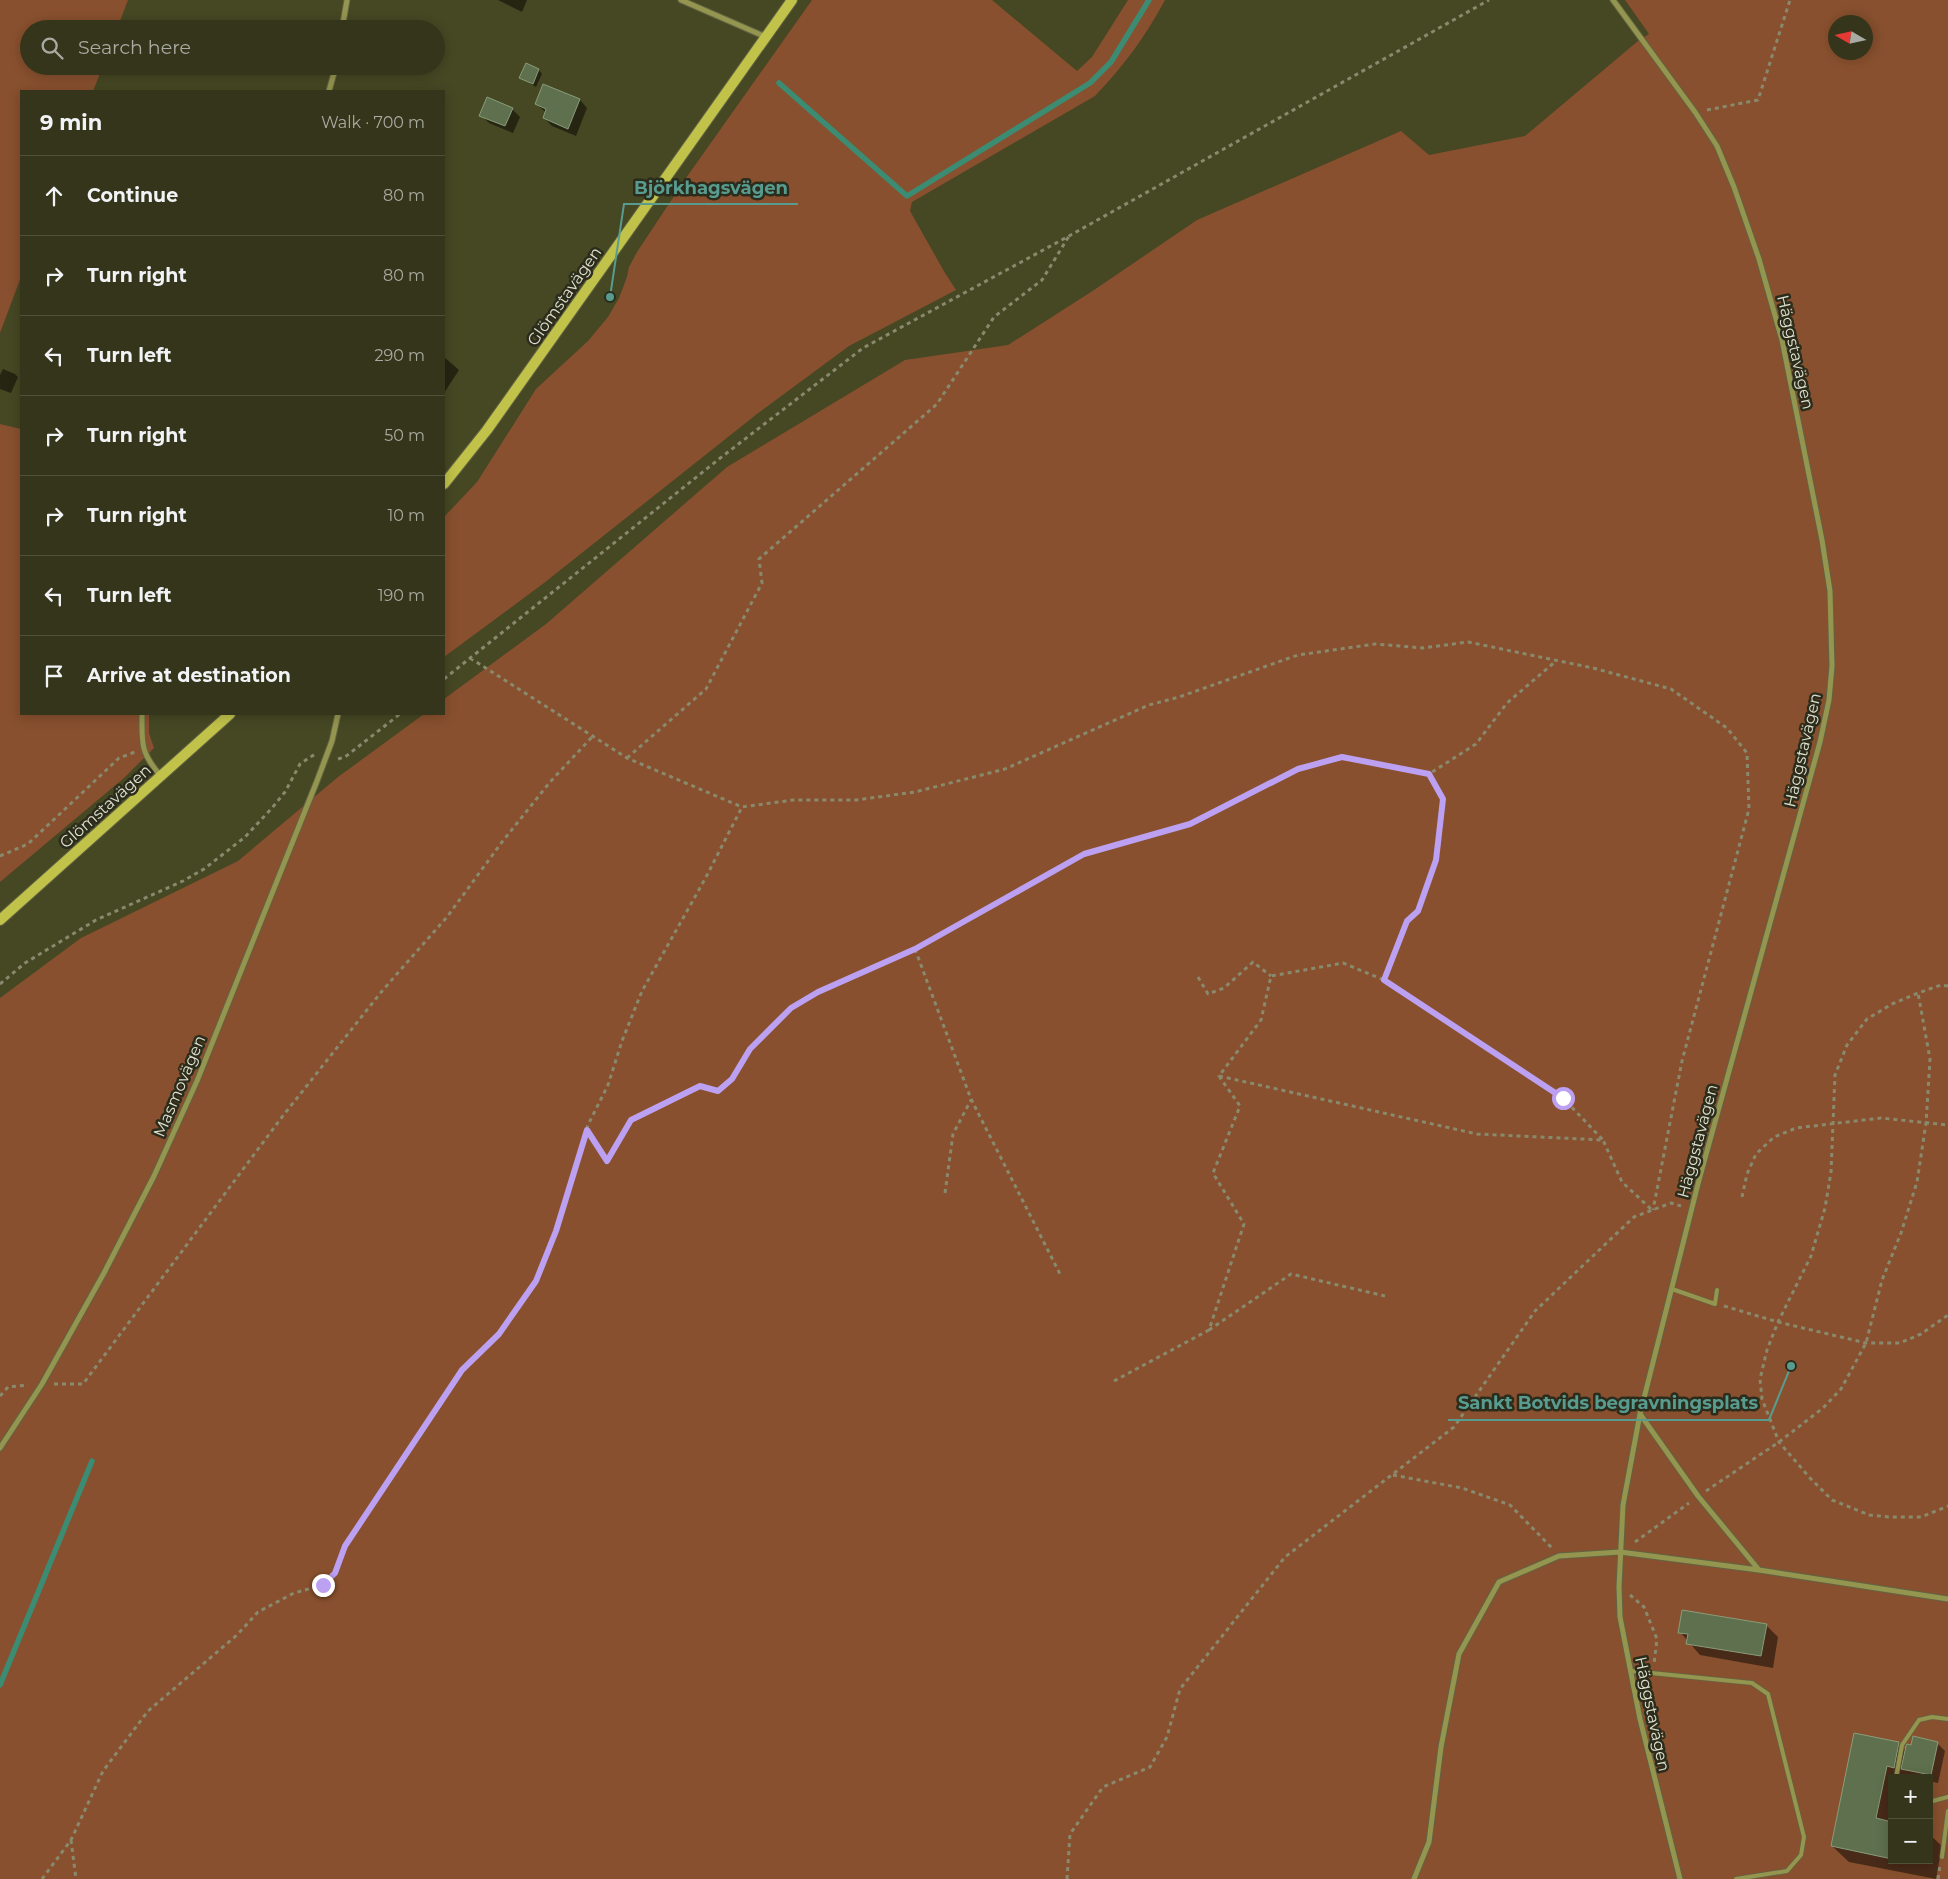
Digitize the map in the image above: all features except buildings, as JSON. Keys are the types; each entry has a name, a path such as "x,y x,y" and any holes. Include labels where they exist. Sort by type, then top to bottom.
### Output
{"main road":[{"name":"Glömstavägen","path":"445,483 487,430 792,0"},
{"name":"Glömstavägen","path":"0,920 229,715"}],"street":[{"path":"344,20 347,0"},
{"path":"681,0 766,37"},
{"name":"Häggstavägen","path":"1613,0 1695,112 1717,146 1734,187 1760,258 1782,340 1822,540 1830,591 1832,666 1829,700 1820,742 1698,1180 1640,1414 1624,1505 1620,1552 1620,1618 1654,1780 1680,1879"},
{"path":"329,90 333,75"},
{"path":"142,715 143,750 160,776"},
{"name":"Masmovägen","path":"0,1448 42,1384 104,1273 154,1176 197,1081 328,752 338,715"},
{"path":"1640,1414 1698,1496 1759,1570"},
{"path":"1414,1879 1429,1842 1441,1747 1459,1654 1499,1582 1559,1556 1620,1552 1759,1570 1948,1599"}],"lane":[{"path":"1672,1289 1714,1304 1717,1290"},
{"path":"1631,1671 1752,1683 1768,1694 1804,1837 1801,1855 1787,1871 1736,1879"},
{"path":"1897,1774 1902,1745 1919,1720 1932,1717 1948,1719"},
{"path":"1933,1801 1948,1796"},
{"path":"1942,1857 1948,1811"}],"path":[{"path":"445,678 719,459 863,348 1069,236 1489,0"},
{"path":"1695,112 1758,100 1790,0"},
{"path":"627,758 706,689 762,584 759,559 937,404 994,317 1042,280 1069,236"},
{"path":"470,658 627,758 742,807 792,800 856,800 907,793 1005,769 1149,706 1298,655 1375,644 1423,648 1468,642 1671,689 1727,728 1746,754 1749,809 1682,1060 1653,1210"},
{"path":"587,1130 607,1161 631,1120 700,1086 718,1091 732,1079 750,1049 791,1008 818,992 915,949 1084,854 1190,824 1298,769 1342,757 1429,774 1476,744 1507,703 1556,661"},
{"path":"0,984 25,963 96,920 183,881 204,869 245,837 285,792 300,764 310,756 328,752 337,759 345,757 399,715"},
{"path":"83,1384 300,1094 406,961 448,918 502,842 544,790 592,737"},
{"path":"0,856 28,844 119,758 143,750"},
{"path":"1384,980 1407,921 1418,911 1436,860 1443,799 1429,774"},
{"path":"42,1879 71,1840 103,1770 148,1711 237,1635 258,1612 294,1593 323,1585 335,1573 345,1546 462,1370 499,1334 536,1281 556,1231 587,1130 608,1085 622,1041 642,991 742,807"},
{"path":"915,949 971,1099 1060,1274"},
{"path":"1198,977 1208,994 1224,988 1253,962 1270,976 1343,963 1384,980 1563,1098 1603,1140 1622,1182 1653,1210"},
{"path":"1219,1076 1261,1020 1270,976"},
{"path":"1948,986 1918,992 1892,1004 1867,1019 1847,1045 1835,1074 1831,1172 1825,1208 1811,1256 1778,1322 1767,1350 1760,1379 1762,1399 1779,1442 1832,1500 1869,1515 1890,1517 1921,1517 1948,1506"},
{"path":"1620,1552 1698,1496 1779,1442 1824,1408 1842,1389 1866,1343 1882,1280 1901,1233 1917,1182 1926,1123 1930,1059 1918,992"},
{"path":"1219,1076 1477,1134 1603,1140"},
{"path":"1209,1330 1244,1224 1213,1174 1240,1106 1219,1076"},
{"path":"946,1193 953,1134 971,1099"},
{"path":"1742,1197 1747,1174 1756,1154 1774,1137 1796,1128 1881,1118 1948,1125"},
{"path":"1067,1879 1070,1834 1103,1787 1150,1767 1167,1737 1180,1689 1285,1557 1454,1427 1535,1311 1634,1217 1671,1203"},
{"path":"1114,1381 1209,1330 1291,1274 1385,1296"},
{"path":"1714,1304 1778,1322 1866,1343 1900,1343 1921,1334 1948,1315"},
{"path":"0,1396 8,1388"},
{"path":"1392,1475 1462,1488 1510,1505 1559,1556"},
{"path":"1619,1587 1644,1607 1657,1639 1653,1672"},
{"path":"71,1840 76,1879"}],"shaded area":[{"path":"0,0 128,0 120,20 20,20 20,75 99,75 93,90 20,90 20,280 0,333"},
{"path":"812,0 992,0 1077,71 1092,57 1128,0 1165,0 1133,51 1095,96 912,202 910,211 956,290 849,346 757,414 544,583 445,656 445,516 477,482 536,389 588,341 608,317 619,298 629,267 637,252 686,178"},
{"path":"1625,0 1948,0 1948,1879 0,1879 0,998 81,938 238,861 338,777 423,715 445,715 445,698 546,624 727,467 905,360 1008,345 1094,290 1197,220 1401,131 1429,155 1525,136 1638,41 1649,34"},
{"path":"0,424 20,429 20,715 149,715 149,733 154,748 124,778 0,882"}],"waterway":[{"path":"779,83 907,196 1090,83 1111,62 1149,0"},
{"path":"0,1685 92,1461"}],"place":[{"name":"Björkhagsvägen","path":"610,297"},
{"name":"Sankt Botvids begravningsplats","path":"1791,1366"}],"route":[{"path":"323,1585 335,1573 345,1546 462,1370 499,1334 536,1281 556,1231 587,1130 607,1161 631,1120 700,1086 718,1091 732,1079 750,1049 791,1008 818,992 915,949 1084,854 1190,824 1298,769 1342,757 1429,774 1443,799 1436,860 1418,911 1407,921 1384,980 1563,1098"}]}
